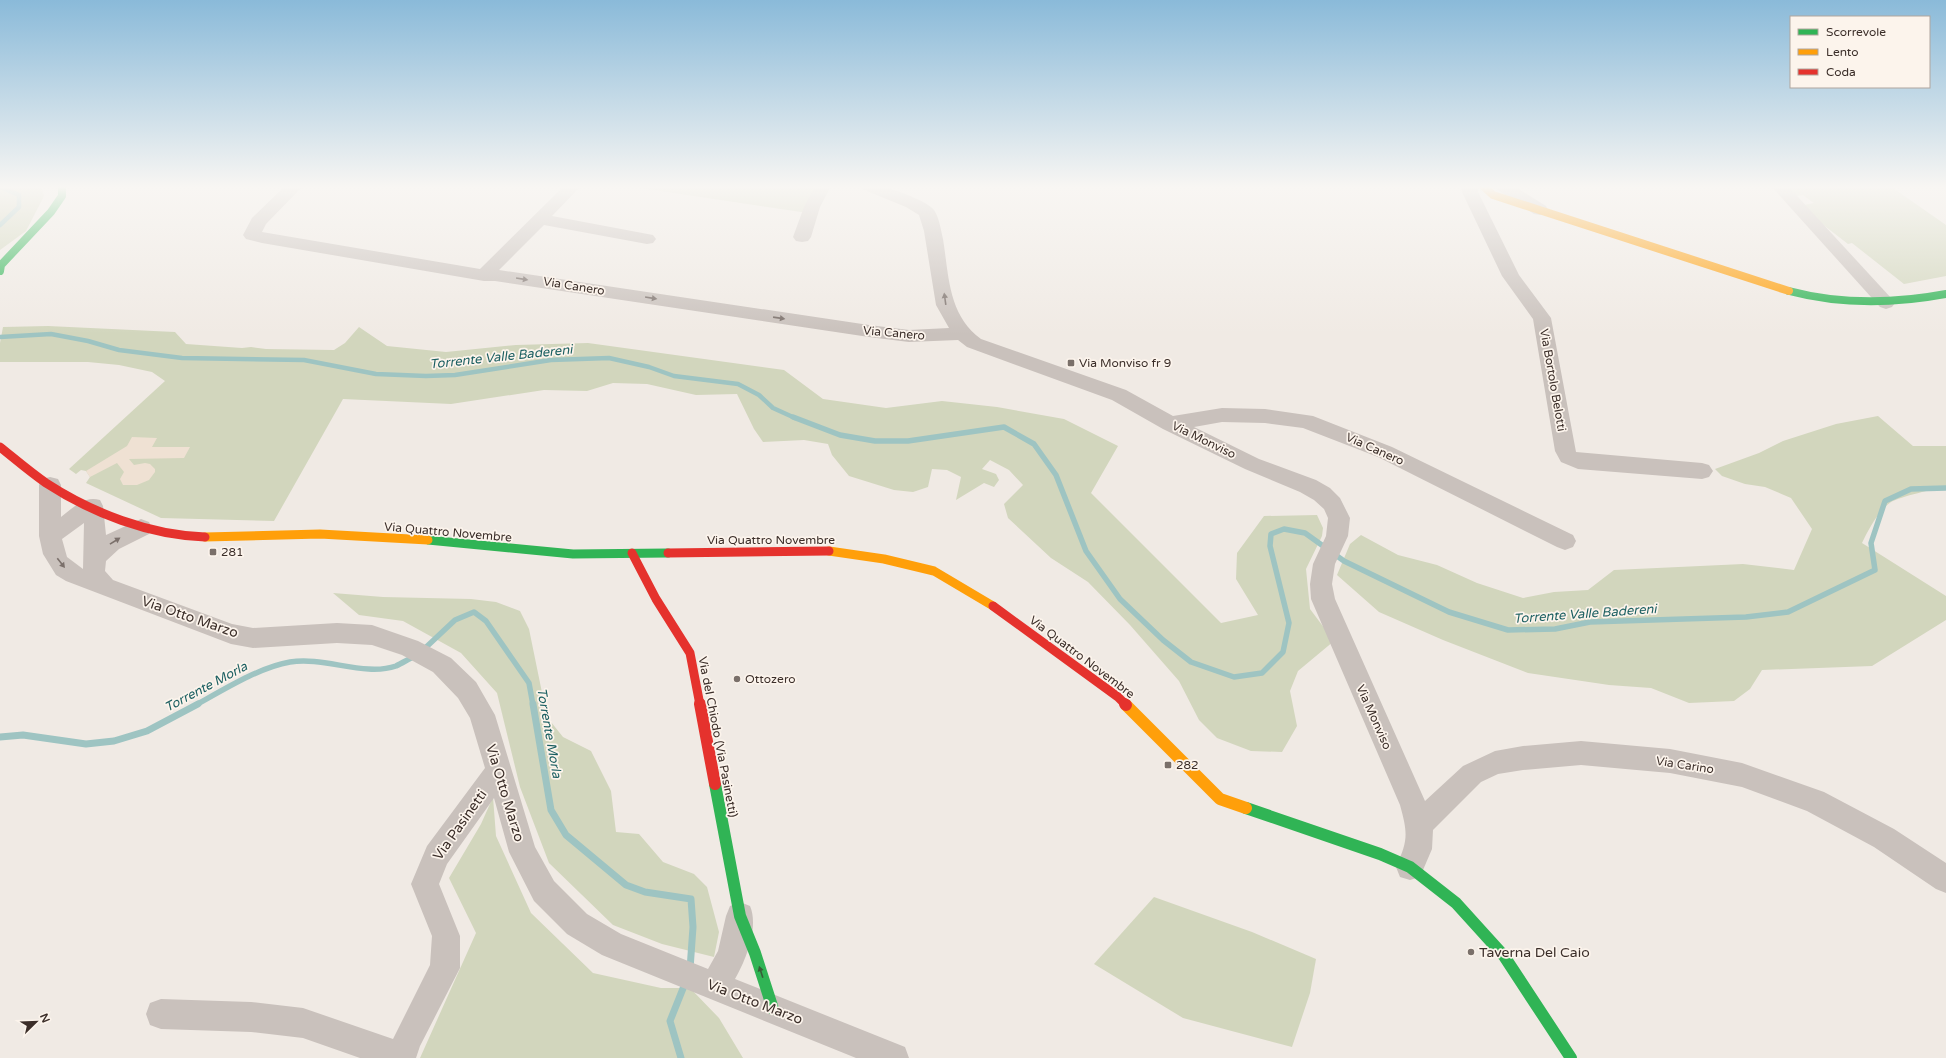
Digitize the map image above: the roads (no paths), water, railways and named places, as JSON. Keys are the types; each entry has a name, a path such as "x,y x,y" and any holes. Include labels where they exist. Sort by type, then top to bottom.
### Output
{"street":[{"path":"0,271 2,265 29,235"},
{"name":"Via Canero","path":"255,235 262,238 484,275 495,274 909,336 962,334"},
{"path":"484,275 524,235"},
{"path":"628,235 647,239"},
{"name":"Via Monviso","path":"933,235 945,305 962,334 974,343 1120,395 1170,424 1252,464 1308,486 1322,494 1332,504 1339,518 1337,536 1324,564 1321,584 1323,600 1410,795 1420,824"},
{"name":"Via Bortolo Belotti","path":"1491,235 1511,276 1542,318 1565,451 1568,457 1578,461 1702,471"},
{"path":"1619,235 1796,292 1829,300 1886,303 1916,301 1946,294"},
{"path":"1824,235 1886,303"},
{"name":"Via Canero","path":"1170,424 1222,415 1265,416 1306,421 1385,452 1565,541"},
{"name":"Via Quattro Novembre","path":"0,447 50,485 92,506 141,528 194,537 320,534 413,539 573,554 832,551 884,559 934,571 987,601 1118,696 1220,799 1380,854 1410,867 1456,904 1504,956 1571,1058"},
{"name":"Via Otto Marzo","path":"50,485 50,536 53,550 60,564 74,575 232,634 254,638 337,633 372,635 410,648 442,665 467,690 482,715 523,852 544,891 577,924 612,945 894,1058"},
{"path":"50,536 92,506 96,524 93,559 94,573 105,587"},
{"path":"93,559 111,543 141,528"},
{"name":"Via del Chiodo (Via Pasinetti)","path":"632,553 656,599 690,652 740,916 755,953 773,1009"},
{"name":"Via Carino","path":"1420,824 1472,774 1495,763 1523,758 1581,753 1670,761 1742,775 1815,801 1884,838 1946,879"},
{"name":"Via Pasinetti","path":"400,1057 409,1036 445,968 446,936 425,884 437,855 498,772"},
{"path":"1410,867 1418,855 1420,824"},
{"path":"712,985 732,956 740,916"},
{"path":"161,1014 251,1017 303,1023 400,1057"}],"waterway":[{"name":"Torrente Valle Badereni","path":"0,337 51,334 88,341 119,350 182,358 304,360 376,374 426,376 455,375 551,360 609,358 649,367 674,376 738,384 759,395 773,408 795,418"},
{"name":"Torrente Valle Badereni","path":"793,417 840,435 875,441 908,441 1004,427 1034,444 1056,475 1086,551 1120,599 1163,640 1191,662 1234,677 1262,673 1283,652 1289,623 1270,546 1271,534 1284,529 1305,533 1344,561 1449,612 1508,630 1555,629 1590,622 1746,617 1788,612 1875,570 1871,543 1885,501 1911,489 1946,488"},
{"name":"Torrente Morla","path":"422,651 455,620 474,612 486,621 529,683 533,705"},
{"name":"Torrente Morla","path":"196,705 254,674 290,662 303,661 357,668 384,669 396,666 415,656"},
{"name":"Torrente Morla","path":"0,737 23,735 86,744 114,741 147,731 198,704"},
{"name":"Torrente Morla","path":"533,704 551,810 566,835 626,885 645,892 691,899 693,927 690,969"},
{"name":"Torrente Morla","path":"681,1058 670,1021 686,981"}],"place":[{"name":"Via Monviso fr 9","path":"1071,363"},
{"name":"281","path":"213,552"},
{"name":"Ottozero","path":"737,679"},
{"name":"282","path":"1168,765"},
{"name":"Taverna Del Caio","path":"1471,952"}]}
